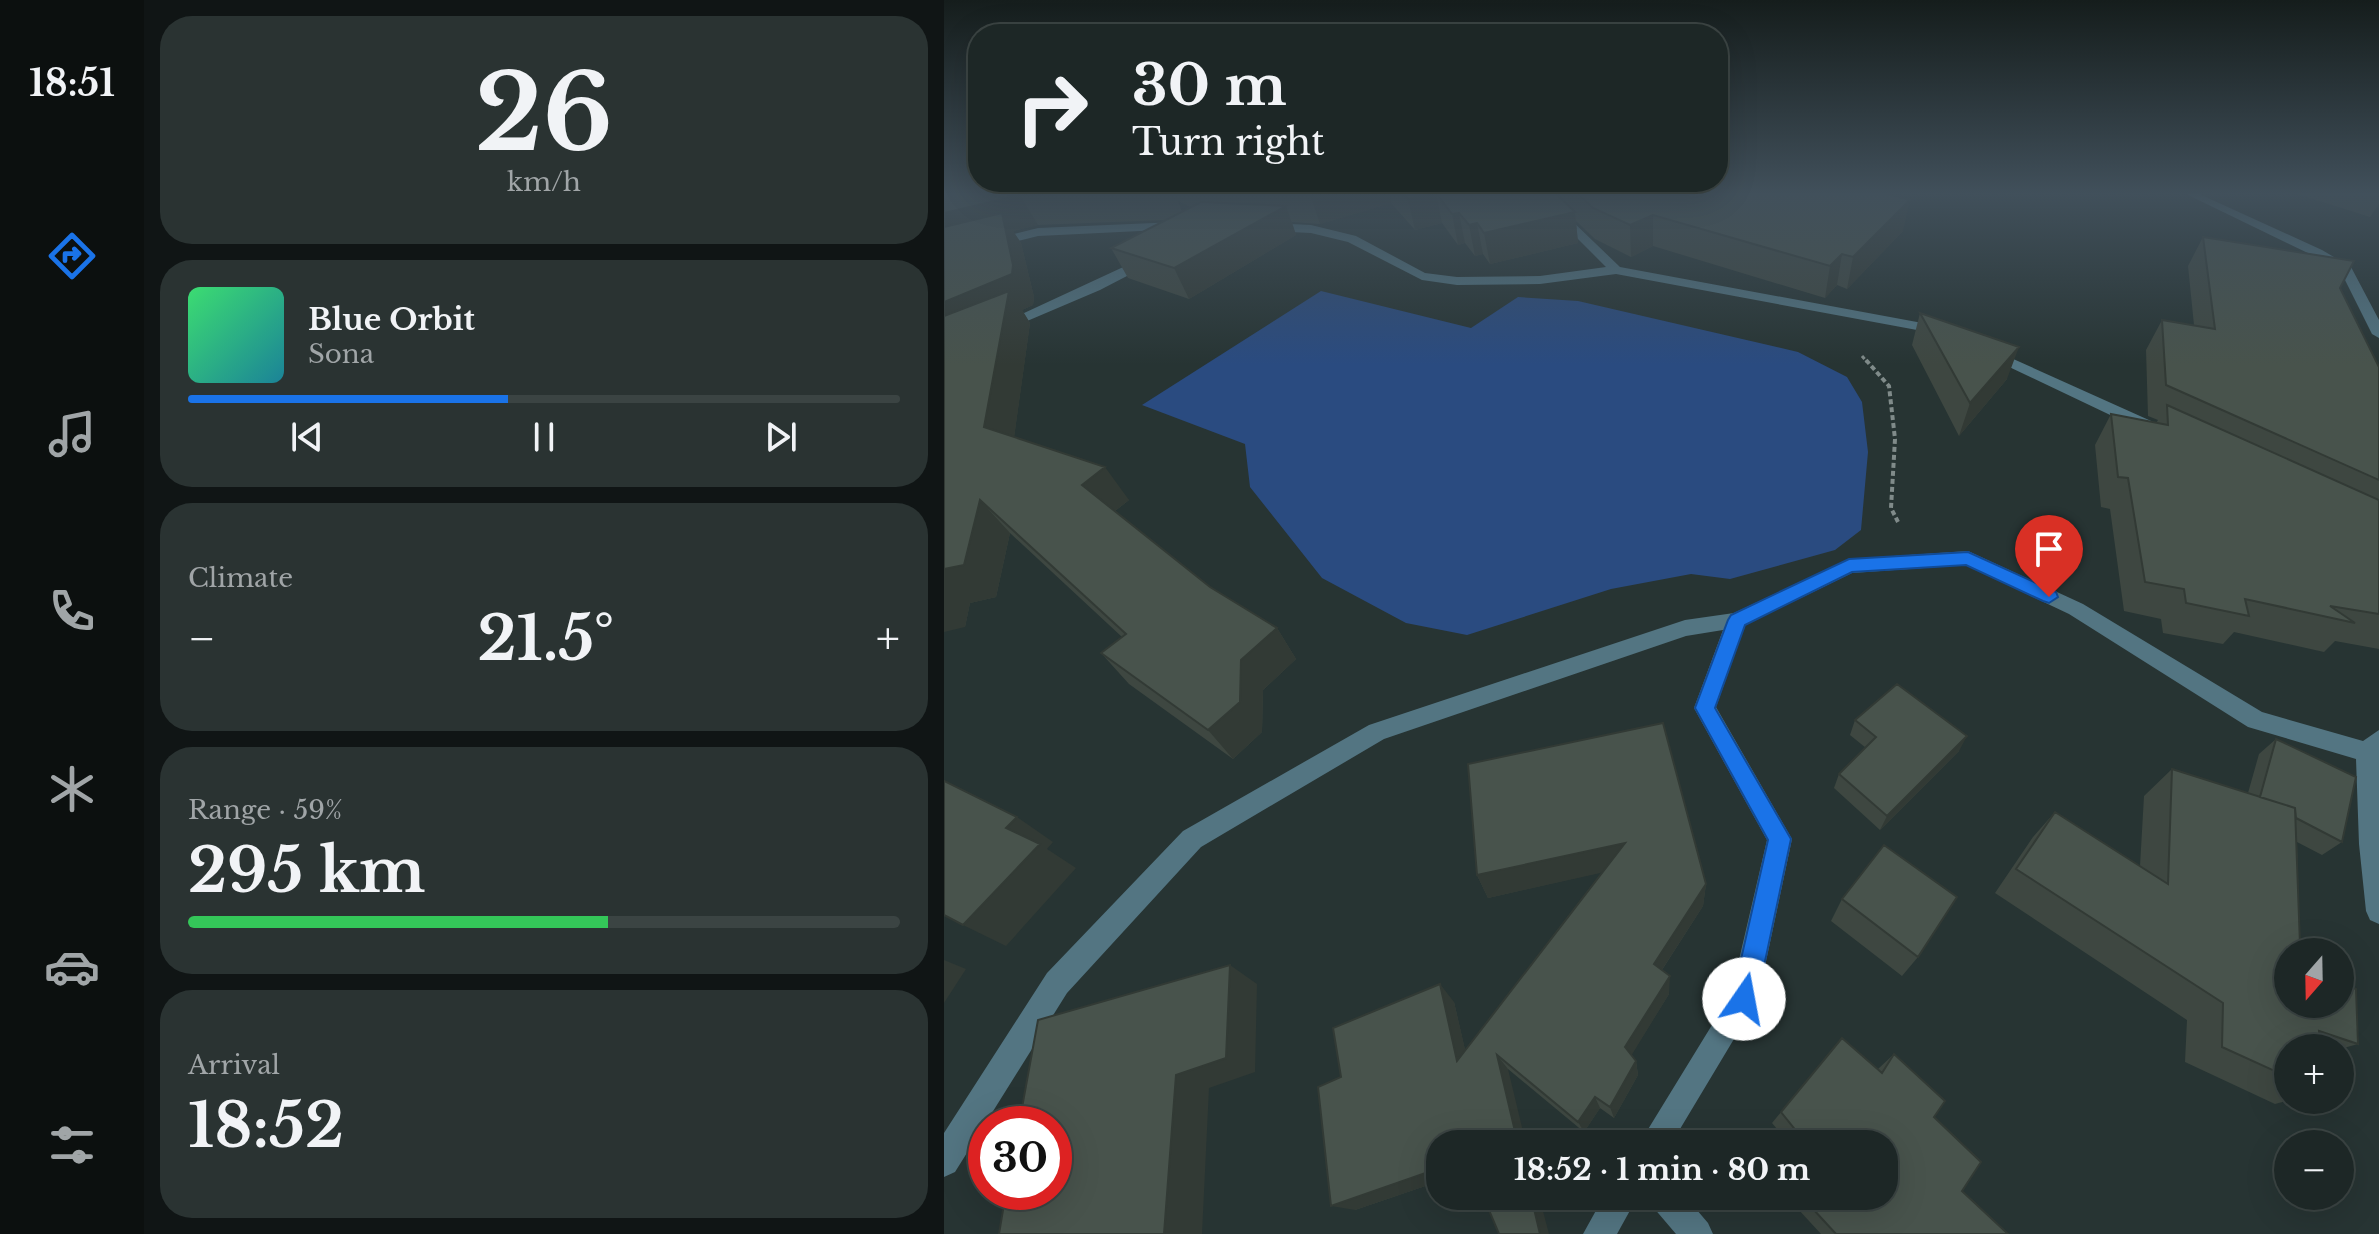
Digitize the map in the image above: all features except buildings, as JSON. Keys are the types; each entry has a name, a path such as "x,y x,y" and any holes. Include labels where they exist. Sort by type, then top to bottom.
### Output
{"street":[{"path":"944,256 965,251"},
{"path":"1374,251 1422,276 1457,281 1540,280 1616,270 1938,328 1952,335"},
{"path":"1596,251 1616,270"},
{"path":"2313,251 2346,270 2379,334"},
{"path":"985,334 1095,287 1161,253"},
{"path":"1981,348 2166,434"},
{"path":"944,1161 1057,983 1192,839 1377,732 1685,628 1737,620 1849,566 1968,558 2076,609 2256,720 2373,746 2371,844 2379,911"},
{"path":"1663,1130 1744,999 1780,839 1705,708 1737,620"},
{"path":"1599,1234 1614,1210"},
{"path":"1676,1210 1697,1234"}],"path":[{"path":"1862,357 1889,386 1895,439 1891,508 1919,562"}],"water":[{"path":"1321,291 1471,328 1518,297 1578,301 1798,352 1847,377 1862,402 1868,452 1861,530 1835,550 1730,579 1691,574 1611,589 1467,635 1406,623 1322,578 1250,487 1245,444 1142,405"}],"route":[{"path":"1744,999 1780,839 1705,708 1737,620 1849,566 1968,558 2049,597"}]}
